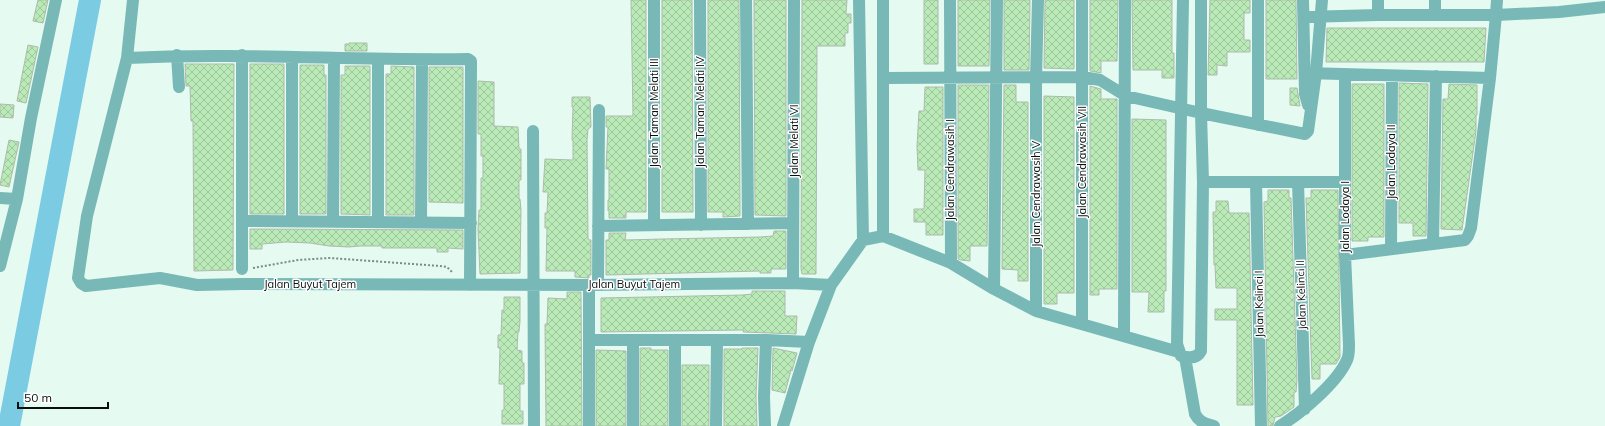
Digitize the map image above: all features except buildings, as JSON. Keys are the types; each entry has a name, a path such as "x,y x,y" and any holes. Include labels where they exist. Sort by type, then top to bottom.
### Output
{"street":[{"path":"0,266 16,199 31,118 56,0"},
{"name":"Jalan Buyut Tajem","path":"133,0 127,58 87,216 78,278 81,283 86,286 160,278 197,285 594,285 794,283 831,285"},
{"name":"Jalan Taman Melati III","path":"654,0 654,225"},
{"name":"Jalan Taman Melati IV","path":"700,0 701,225"},
{"path":"746,0 748,224"},
{"name":"Jalan Melati VI","path":"794,0 794,283"},
{"path":"783,426 809,342 831,285 863,240 859,0"},
{"path":"883,0 883,236"},
{"name":"Jalan Cendrawasih I","path":"950,0 951,263"},
{"path":"994,289 997,0"},
{"name":"Jalan Cendrawasih V","path":"1036,311 1036,78 1038,0"},
{"name":"Jalan Cendrawasih VII","path":"1082,0 1082,324"},
{"path":"1124,335 1126,96 1125,0"},
{"path":"1183,0 1177,344 1182,354 1195,414 1200,420 1214,426"},
{"path":"863,240 883,236 951,263 994,289 1036,311 1124,335 1182,354 1196,357 1201,352 1203,182 1201,113 1201,0"},
{"path":"1258,0 1258,125"},
{"path":"883,78 996,77 1083,78 1100,80 1126,96 1258,125 1307,133 1311,109 1310,73 1304,17 1304,0"},
{"path":"1310,73 1322,0"},
{"path":"1378,0 1378,15"},
{"path":"1435,0 1435,15"},
{"path":"1345,255 1465,240 1468,236 1471,228 1490,78 1497,0"},
{"path":"1304,17 1378,15 1496,15 1559,6 1605,7"},
{"path":"177,55 179,87"},
{"path":"127,58 177,55 242,55 422,60 468,59 471,61 471,223 465,284"},
{"path":"242,55 242,269"},
{"path":"292,57 292,221"},
{"path":"333,221 334,58"},
{"path":"378,59 378,221"},
{"path":"421,222 422,60"},
{"path":"1310,73 1490,78"},
{"name":"Jalan Lodaya I","path":"1305,409 1335,379 1348,359 1349,345 1345,255 1345,75"},
{"name":"Jalan Lodaya II","path":"1391,249 1392,76"},
{"path":"1433,243 1436,76"},
{"path":"589,426 589,340 598,226 599,110"},
{"path":"533,131 532,284 534,426"},
{"path":"1203,182 1345,182"},
{"name":"Jalan Kelinci I","path":"1256,182 1261,426"},
{"name":"Jalan Kelinci II","path":"1298,182 1305,409"},
{"path":"0,198 16,199"},
{"path":"242,221 471,223"},
{"path":"598,226 793,223"},
{"path":"589,340 766,340 809,342"},
{"path":"633,340 633,426"},
{"path":"675,340 675,426"},
{"path":"716,426 717,340"},
{"path":"765,426 764,396 766,340"},
{"path":"1280,426 1305,409"}],"path":[{"path":"242,269 298,260 330,258 447,267 465,284"}],"waterway":[{"path":"9,426 90,0"}]}
